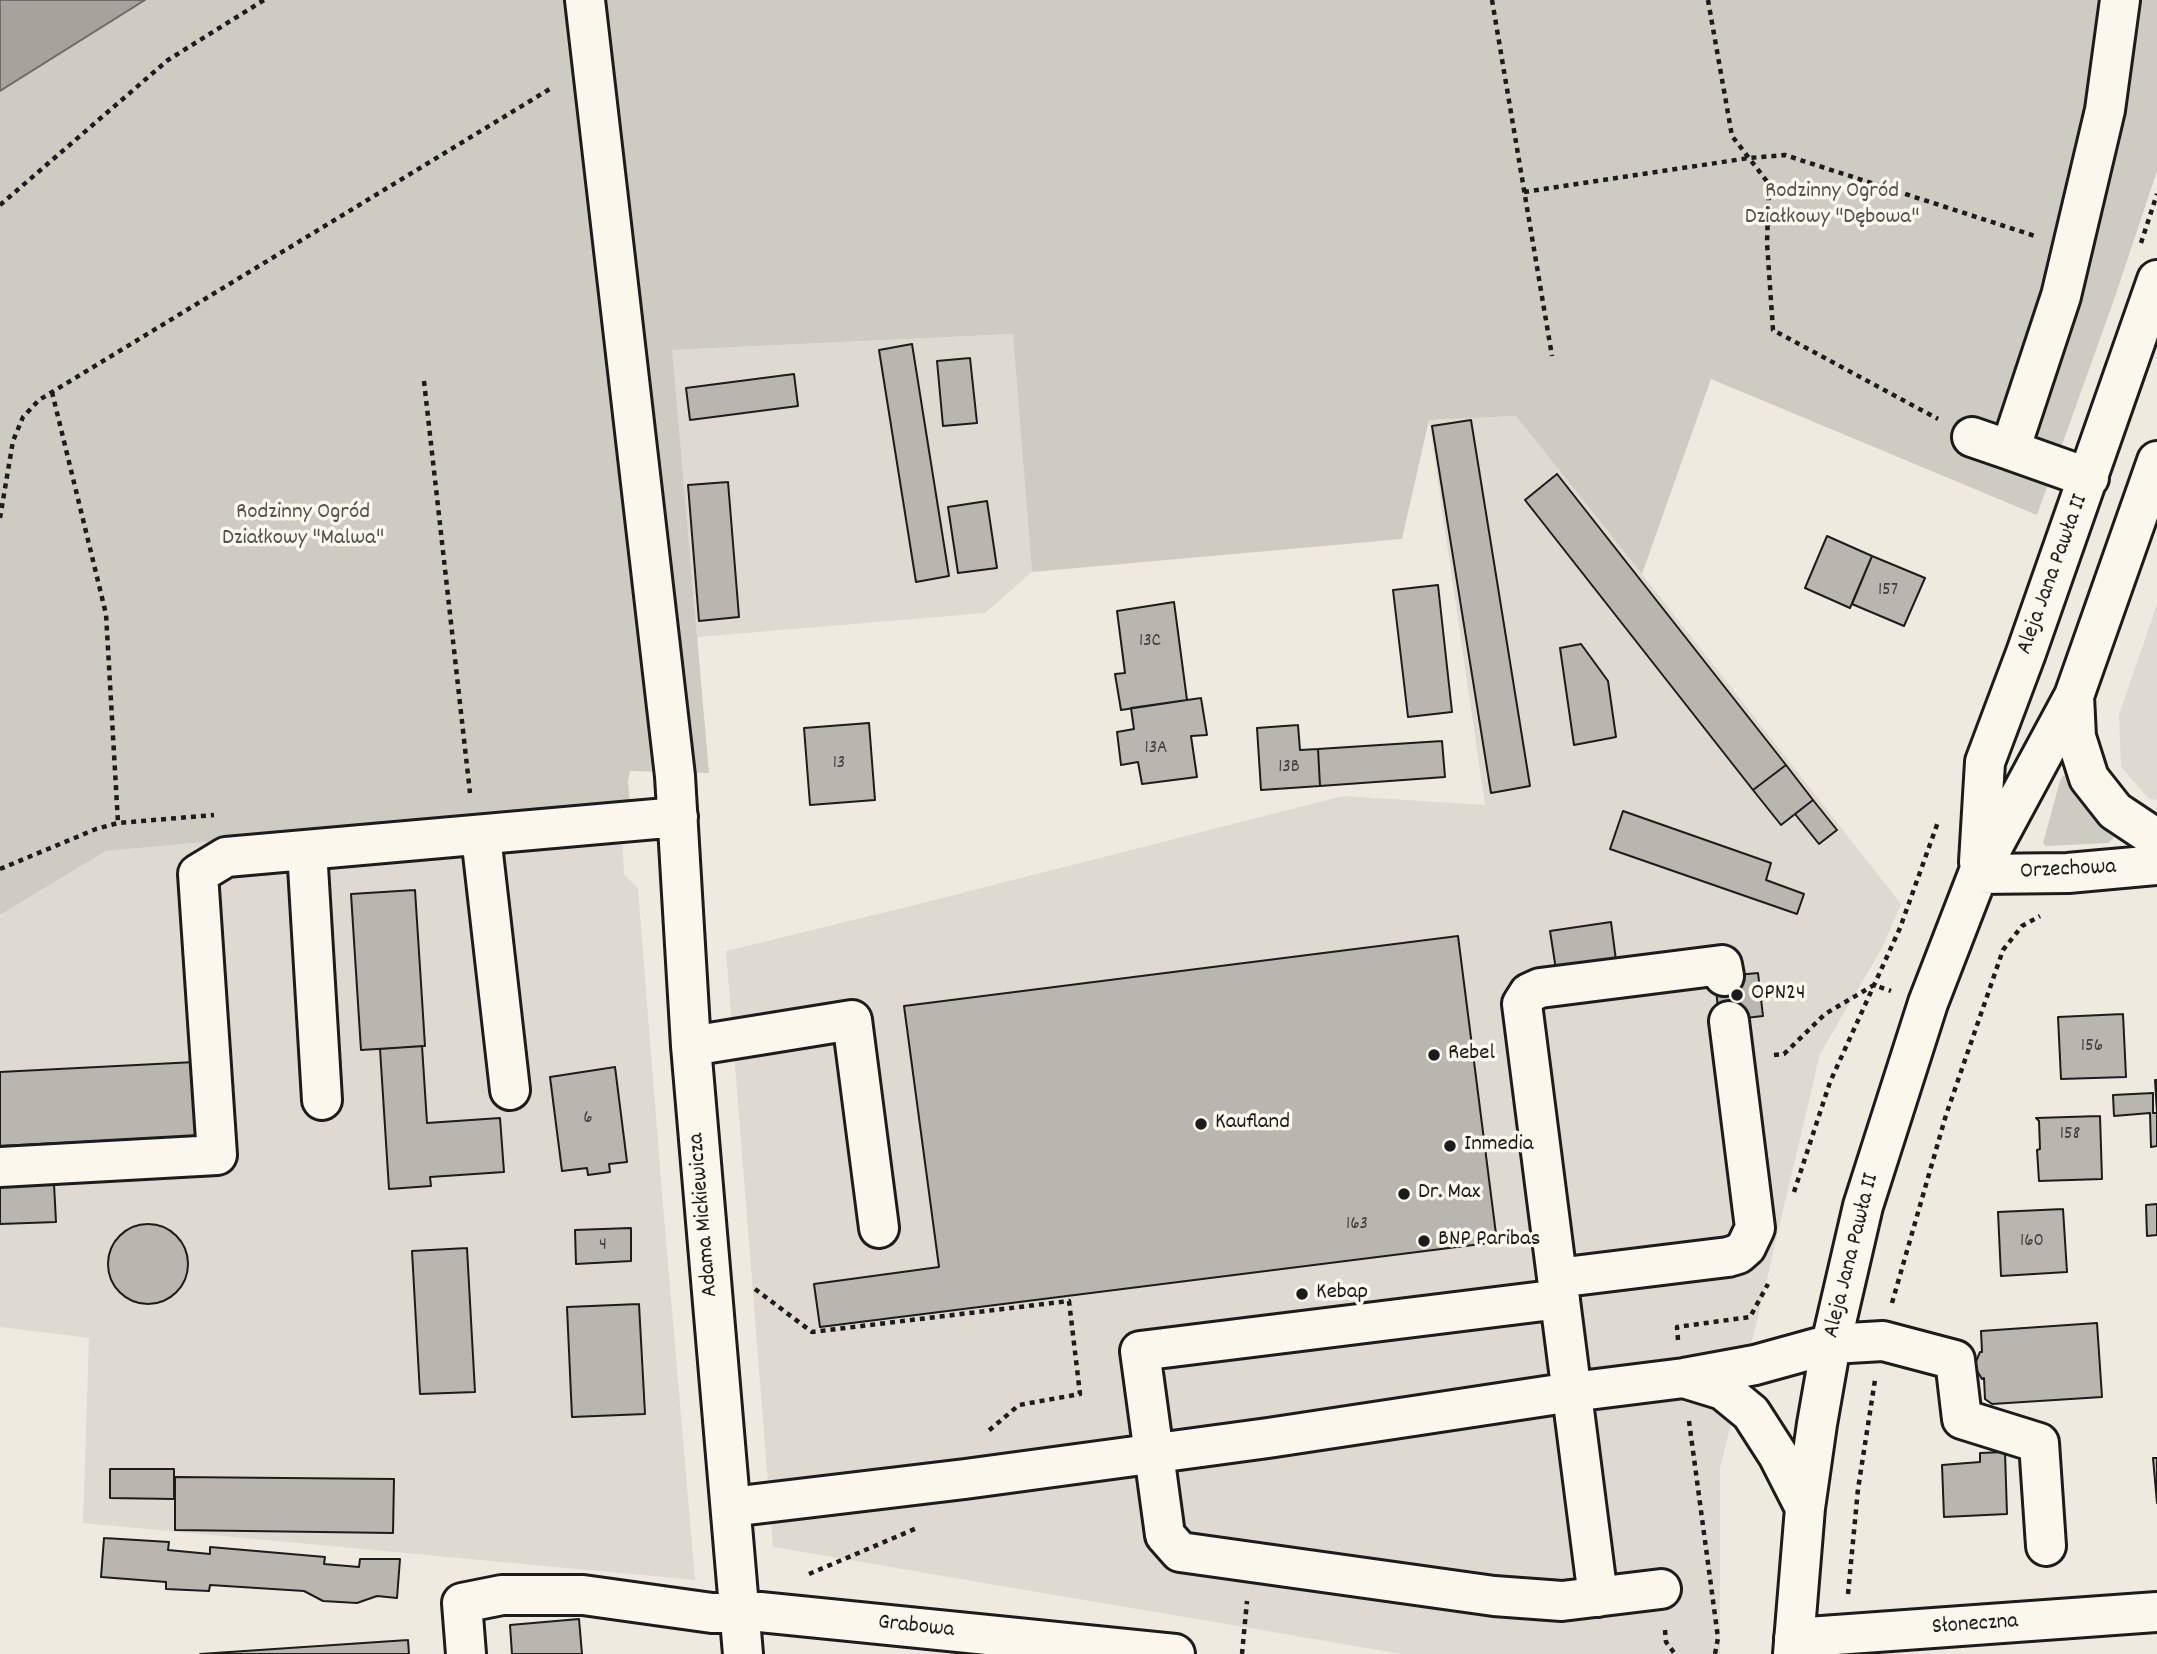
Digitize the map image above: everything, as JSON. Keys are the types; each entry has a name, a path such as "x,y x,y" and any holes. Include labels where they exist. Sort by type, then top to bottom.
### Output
{"street":[{"name":"Adama Mickiewicza","path":"585,0 675,776 691,1046 743,1654"},
{"path":"2010,450 2061,296 2105,110 2120,0"},
{"name":"Aleja Jana Pawła II","path":"1978,874 1985,762 2089,478 2157,280"},
{"path":"1972,437 2089,478"},
{"name":"Aleja Jana Pawła II","path":"1793,1646 1805,1508 1831,1343 1863,1206 1928,1003 1978,874 2074,696 2157,461"},
{"path":"2074,696 2076,737 2089,778 2115,811 2157,839"},
{"path":"0,1167 217,1155 198,874 226,857 678,817"},
{"path":"481,836 510,1090"},
{"path":"307,850 322,1100"},
{"name":"Orzechowa","path":"1978,874 2068,873 2157,866"},
{"path":"1598,1597 1521,1012 1524,999 1534,989 1722,965 1724,976"},
{"path":"691,1046 852,1020 879,1228"},
{"path":"1661,1589 1562,1601 1494,1596 1180,1552 1165,1535 1140,1351 1559,1289 1728,1257 1746,1247 1755,1228 1729,1021"},
{"path":"731,1507 1154,1454 1755,1366 1831,1343 1883,1341 1955,1360 1962,1419 2039,1443 2046,1546"},
{"path":"1684,1377 1723,1390 1751,1413 1778,1455 1805,1508"},
{"name":"Grabowa","path":"466,1654 462,1603 502,1595 583,1595 712,1613 760,1612 1175,1654"},
{"name":"Słoneczna","path":"1793,1646 1844,1636 2157,1612"}],"path":[{"path":"0,205 169,60 264,0"},
{"path":"1492,0 1552,356"},
{"path":"1708,0 1732,136 1769,184 1767,243 1773,330 1972,437"},
{"path":"0,519 13,441 23,417 39,400 560,83"},
{"path":"1524,192 1785,155 2072,249"},
{"path":"2141,245 2157,194"},
{"path":"424,381 470,794"},
{"path":"52,392 106,614 118,823"},
{"path":"1791,1201 1830,1082 1900,928 1942,810"},
{"path":"1844,1636 1858,1489 1869,1412 1898,1275 1946,1115 2003,950 2022,926 2047,912"},
{"path":"1735,1060 1784,1054 1825,1014 1874,985"},
{"path":"1715,1654 1718,1638 1676,1326 1750,1317 1774,1273"},
{"path":"750,1286 812,1332 1069,1301 1080,1395 1019,1405 961,1452 965,1479"},
{"path":"808,1574 919,1527"},
{"path":"1242,1654 1251,1562"}],"shaded area":[{"path":"0,0 145,0 0,91"},
{"path":"1014,334 1032,572 985,613 697,637 671,350"},
{"path":"1516,416 1901,904 1882,948 1820,1054 1720,1468 1720,1654 1402,1654 773,1547 726,951 1343,796 1485,805 1429,420"},
{"path":"2157,604 2157,800 2149,799 2121,767 2119,715"},
{"path":"621,805 624,874 638,889 695,1580 83,1523 89,1338 0,1327 0,915 106,851"}],"green space":[{"path":"145,0 2157,0 2157,171 2037,515 1711,379 1642,574 1516,416 1429,420 1402,539 1032,572 1013,334 672,350 709,773 630,771 630,804 106,851 0,915 0,91"},
{"path":"2068,775 2093,814 2114,835 2108,843 2046,846 2043,843 2060,781 2063,776"}],"building":[{"path":"912,344 949,576 916,582 879,350"},
{"path":"970,358 977,423 943,426 937,361"},
{"path":"794,374 798,406 690,420 686,388"},
{"path":"1471,420 1530,786 1491,793 1432,426"},
{"path":"1557,474 1786,765 1753,790 1525,500"},
{"path":"728,482 739,617 699,621 688,485"},
{"path":"987,501 997,568 958,573 948,507"},
{"path":"1827,536 1872,556 1850,608 1805,588"},
{"path":"1872,556 1925,578 1904,626 1852,604"},
{"path":"1438,585 1452,712 1408,717 1393,590"},
{"path":"1174,602 1187,700 1121,710 1115,674 1125,673 1117,611"},
{"path":"1581,644 1608,681 1616,737 1574,745 1560,648"},
{"path":"1201,698 1207,735 1191,736 1197,777 1142,784 1138,762 1121,765 1117,732 1134,729 1131,708"},
{"path":"869,723 875,800 810,805 804,728"},
{"path":"1298,725 1300,750 1318,749 1320,786 1261,790 1257,728"},
{"path":"1442,741 1445,777 1320,786 1318,749"},
{"path":"1786,765 1813,800 1781,825 1753,790"},
{"path":"1813,800 1837,830 1819,844 1795,814"},
{"path":"1623,811 1771,863 1766,880 1804,894 1797,914 1610,849"},
{"path":"415,890 425,1046 361,1050 351,894"},
{"path":"1611,922 1617,968 1557,976 1550,931"},
{"name":"Kaufland","path":"1458,936 1497,1242 820,1327 814,1284 939,1267 904,1006"},
{"path":"1758,973 1763,1016 1719,1021 1715,977"},
{"path":"2123,1014 2126,1077 2061,1079 2058,1017"},
{"path":"422,1046 427,1123 500,1118 504,1172 430,1177 431,1186 389,1189 380,1049"},
{"path":"195,1062 199,1136 0,1146 0,1072"},
{"path":"615,1067 627,1162 609,1164 610,1172 588,1175 587,1168 562,1171 550,1077"},
{"path":"2155,1080 2157,1080 2157,1113"},
{"path":"2153,1093 2153,1113 2157,1113 2157,1146 2151,1147 2150,1113 2114,1116 2113,1095"},
{"path":"2100,1116 2102,1179 2039,1181 2039,1121 2036,1118"},
{"path":"54,1184 56,1222 0,1224 0,1187"},
{"path":"2157,1204 2157,1235 2147,1236 2146,1205"},
{"path":"2063,1209 2067,1272 2001,1276 1998,1212"},
{"path":"148,1224 163,1227 176,1236 185,1249 188,1264 185,1279 176,1292 163,1301 148,1304 133,1301 120,1292 111,1279 108,1264 111,1249 120,1236 133,1227"},
{"path":"631,1228 631,1261 576,1264 575,1230"},
{"path":"467,1248 475,1392 420,1394 412,1251"},
{"path":"639,1304 645,1414 572,1417 567,1307"},
{"path":"2097,1323 2102,1397 1992,1404 1985,1399 1984,1378 1982,1379 1974,1366 1982,1352 1981,1331"},
{"path":"2005,1452 2007,1514 1944,1517 1942,1465 1980,1462 1980,1453"},
{"path":"2153,1458 2157,1458 2157,1503"},
{"path":"110,1469 174,1469 174,1499 110,1498"},
{"path":"175,1477 394,1479 393,1533 175,1530"},
{"path":"104,1538 169,1542 168,1550 210,1554 210,1547 325,1557 324,1564 359,1567 360,1559 400,1559 397,1598 377,1596 357,1603 323,1601 304,1591 210,1585 209,1591 166,1589 166,1582 101,1577"},
{"path":"579,1619 582,1654 512,1654 510,1625"},
{"path":"408,1640 409,1654 200,1654"}],"place":[{"name":"OPN24","path":"1737,995"},
{"name":"Rebel","path":"1434,1055"},
{"name":"Kaufland","path":"1201,1124"},
{"name":"Inmedia","path":"1450,1146"},
{"name":"Dr. Max","path":"1404,1194"},
{"name":"BNP Paribas","path":"1424,1241"},
{"name":"Kebap","path":"1302,1294"}],"park label":[{"name":"Rodzinny Ogród Działkowy \"Dębowa\"","path":"1832,206"},
{"name":"Rodzinny Ogród Działkowy \"Malwa\"","path":"303,527"}]}
